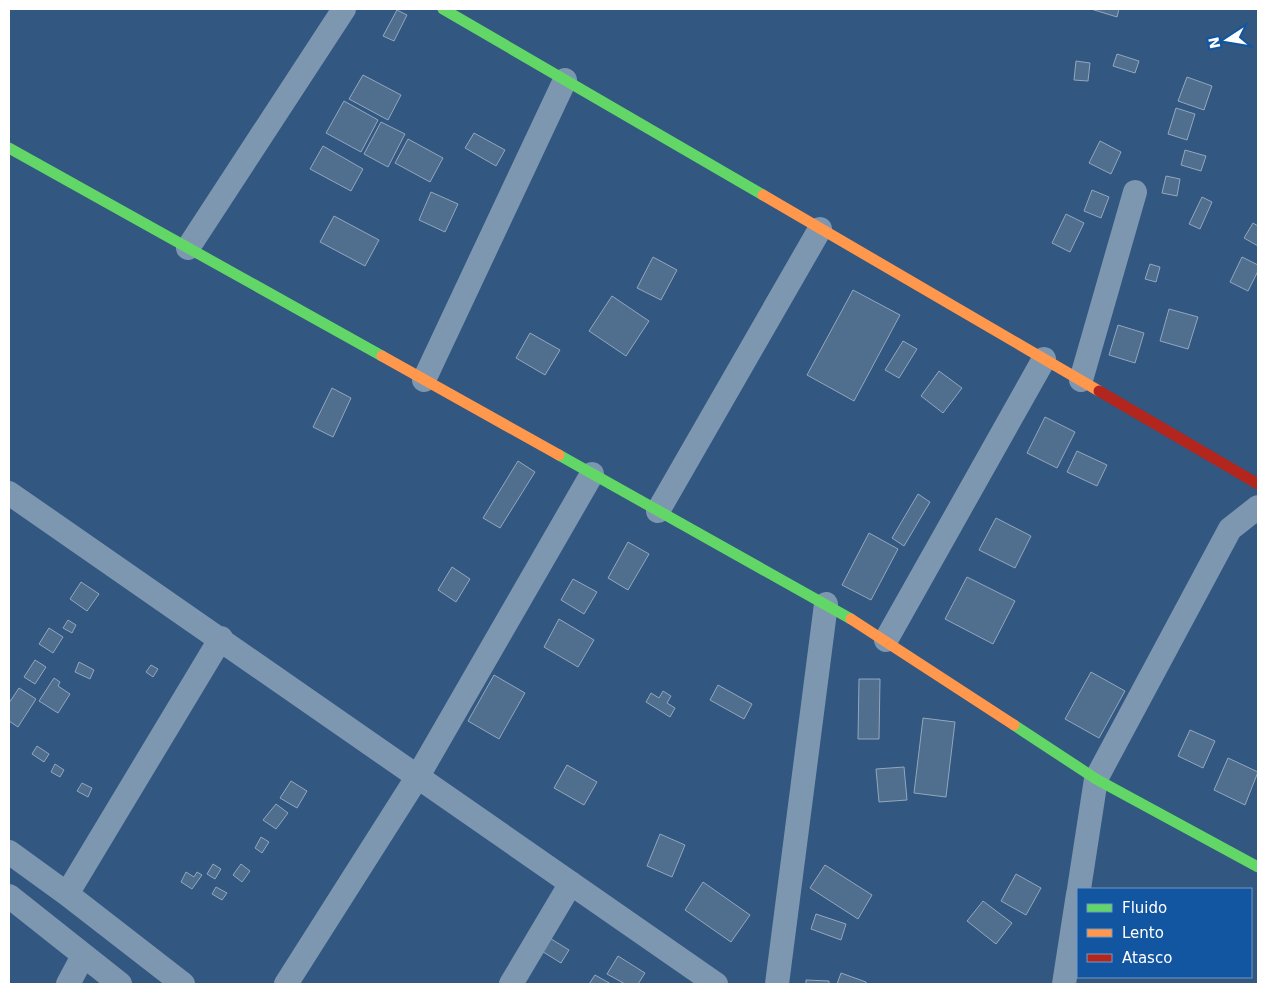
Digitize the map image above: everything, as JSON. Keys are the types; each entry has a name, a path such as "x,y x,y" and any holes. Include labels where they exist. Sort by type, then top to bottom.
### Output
{"street":[{"path":"188,248 344,9"},
{"path":"443,9 1258,484"},
{"path":"424,380 565,80"},
{"path":"9,148 826,604 886,640 1096,779 1258,867"},
{"path":"1081,380 1136,192"},
{"path":"658,511 820,229"},
{"path":"886,640 1044,359"},
{"path":"286,984 418,776 592,474"},
{"path":"10,497 221,638 716,984"},
{"path":"1079,888 1096,779 1230,529 1258,507"},
{"path":"777,984 826,604"},
{"path":"67,894 221,638"},
{"path":"9,852 67,894 183,984"},
{"path":"511,984 571,883"},
{"path":"9,896 120,984"},
{"path":"1064,984 1077,900"},
{"path":"68,984 83,956"}],"building":[{"path":"1091,9 1119,9 1117,17"},
{"path":"397,10 407,15 394,41 383,36"},
{"path":"1117,54 1139,61 1135,73 1113,66"},
{"path":"1076,61 1090,63 1088,81 1074,80"},
{"path":"363,75 401,95 388,120 349,99"},
{"path":"1187,77 1212,86 1204,110 1178,101"},
{"path":"344,101 378,120 361,152 326,133"},
{"path":"1176,108 1195,114 1187,140 1168,134"},
{"path":"381,122 405,134 388,167 364,154"},
{"path":"474,133 505,150 496,166 465,148"},
{"path":"408,139 443,158 430,182 395,163"},
{"path":"1100,141 1121,152 1111,174 1089,163"},
{"path":"323,146 363,169 351,191 310,169"},
{"path":"1185,150 1206,156 1201,171 1181,165"},
{"path":"1166,176 1180,179 1177,196 1162,193"},
{"path":"1092,190 1109,197 1101,218 1084,211"},
{"path":"431,192 458,204 445,232 419,220"},
{"path":"1202,197 1212,202 1200,229 1189,224"},
{"path":"1066,214 1084,223 1070,252 1052,243"},
{"path":"334,216 379,240 365,266 320,242"},
{"path":"1253,223 1258,226 1258,246 1244,238"},
{"path":"653,257 677,270 661,300 637,288"},
{"path":"1242,257 1258,265 1258,271 1248,291 1230,282"},
{"path":"1150,264 1160,267 1156,282 1145,279"},
{"path":"853,290 900,315 854,401 807,375"},
{"path":"612,296 649,321 626,356 589,331"},
{"path":"1169,309 1198,317 1188,349 1160,341"},
{"path":"1118,325 1144,333 1135,363 1109,355"},
{"path":"530,333 560,350 545,375 516,358"},
{"path":"903,341 917,349 899,378 885,370"},
{"path":"939,371 962,388 943,413 921,396"},
{"path":"332,388 351,398 333,437 313,427"},
{"path":"1045,417 1075,432 1057,468 1027,453"},
{"path":"1077,451 1107,465 1097,486 1067,472"},
{"path":"518,461 535,472 500,528 483,518"},
{"path":"918,494 930,502 904,546 892,538"},
{"path":"996,518 1031,536 1015,568 979,550"},
{"path":"869,533 898,549 871,600 842,585"},
{"path":"628,542 649,554 628,590 608,578"},
{"path":"452,567 470,579 456,602 438,590"},
{"path":"967,577 1015,601 993,644 945,619"},
{"path":"573,579 597,592 584,614 561,600"},
{"path":"81,582 99,594 87,611 70,599"},
{"path":"559,619 594,640 578,667 544,647"},
{"path":"68,620 76,625 72,633 63,628"},
{"path":"49,628 63,637 53,653 39,644"},
{"path":"35,660 46,667 35,684 24,677"},
{"path":"79,662 94,670 90,679 75,672"},
{"path":"151,665 158,669 153,677 146,672"},
{"path":"1091,672 1125,691 1099,738 1065,719"},
{"path":"494,675 525,693 499,739 468,721"},
{"path":"54,678 60,682 58,686 70,694 58,713 39,701"},
{"path":"859,679 880,679 879,739 858,739"},
{"path":"718,685 752,704 744,719 710,700"},
{"path":"19,688 36,699 18,727 9,721 9,703"},
{"path":"663,691 671,696 667,703 675,708 670,717 646,702 651,693 659,698"},
{"path":"923,718 955,722 946,797 914,793"},
{"path":"1190,730 1215,741 1203,768 1178,756"},
{"path":"37,746 49,754 44,762 32,754"},
{"path":"1228,758 1258,772 1245,805 1214,790"},
{"path":"55,764 64,770 60,777 51,772"},
{"path":"567,765 597,782 584,805 554,788"},
{"path":"904,767 907,800 879,802 876,769"},
{"path":"291,781 307,791 297,808 280,798"},
{"path":"82,783 92,788 88,797 77,791"},
{"path":"276,804 288,813 276,829 263,820"},
{"path":"660,834 685,845 672,877 647,866"},
{"path":"261,837 269,842 262,853 255,848"},
{"path":"213,864 221,869 215,879 207,874"},
{"path":"241,864 250,871 242,882 233,875"},
{"path":"825,865 872,895 858,919 810,888"},
{"path":"186,872 194,877 197,872 202,875 192,889 181,882"},
{"path":"1016,874 1041,888 1026,915 1001,901"},
{"path":"703,882 750,915 731,942 685,910"},
{"path":"216,887 227,893 222,900 212,894"},
{"path":"983,901 1012,923 996,944 967,921"},
{"path":"816,914 846,924 841,940 811,929"},
{"path":"548,937 569,950 561,963 540,950"},
{"path":"618,956 645,973 638,984 625,984 607,974"},
{"path":"841,973 866,982 866,984 837,984"},
{"path":"595,975 611,984 589,984"},
{"path":"806,980 829,981 829,984 806,984"}],"traffic: fast":[{"path":"443,9 763,195"},
{"path":"9,148 382,356"},
{"path":"559,455 851,619"},
{"path":"1014,725 1096,779 1258,867"}],"traffic: slow":[{"path":"763,195 1099,391"},
{"path":"382,356 559,455"},
{"path":"851,619 1014,725"}],"traffic: jam":[{"path":"1099,391 1258,484"}]}
